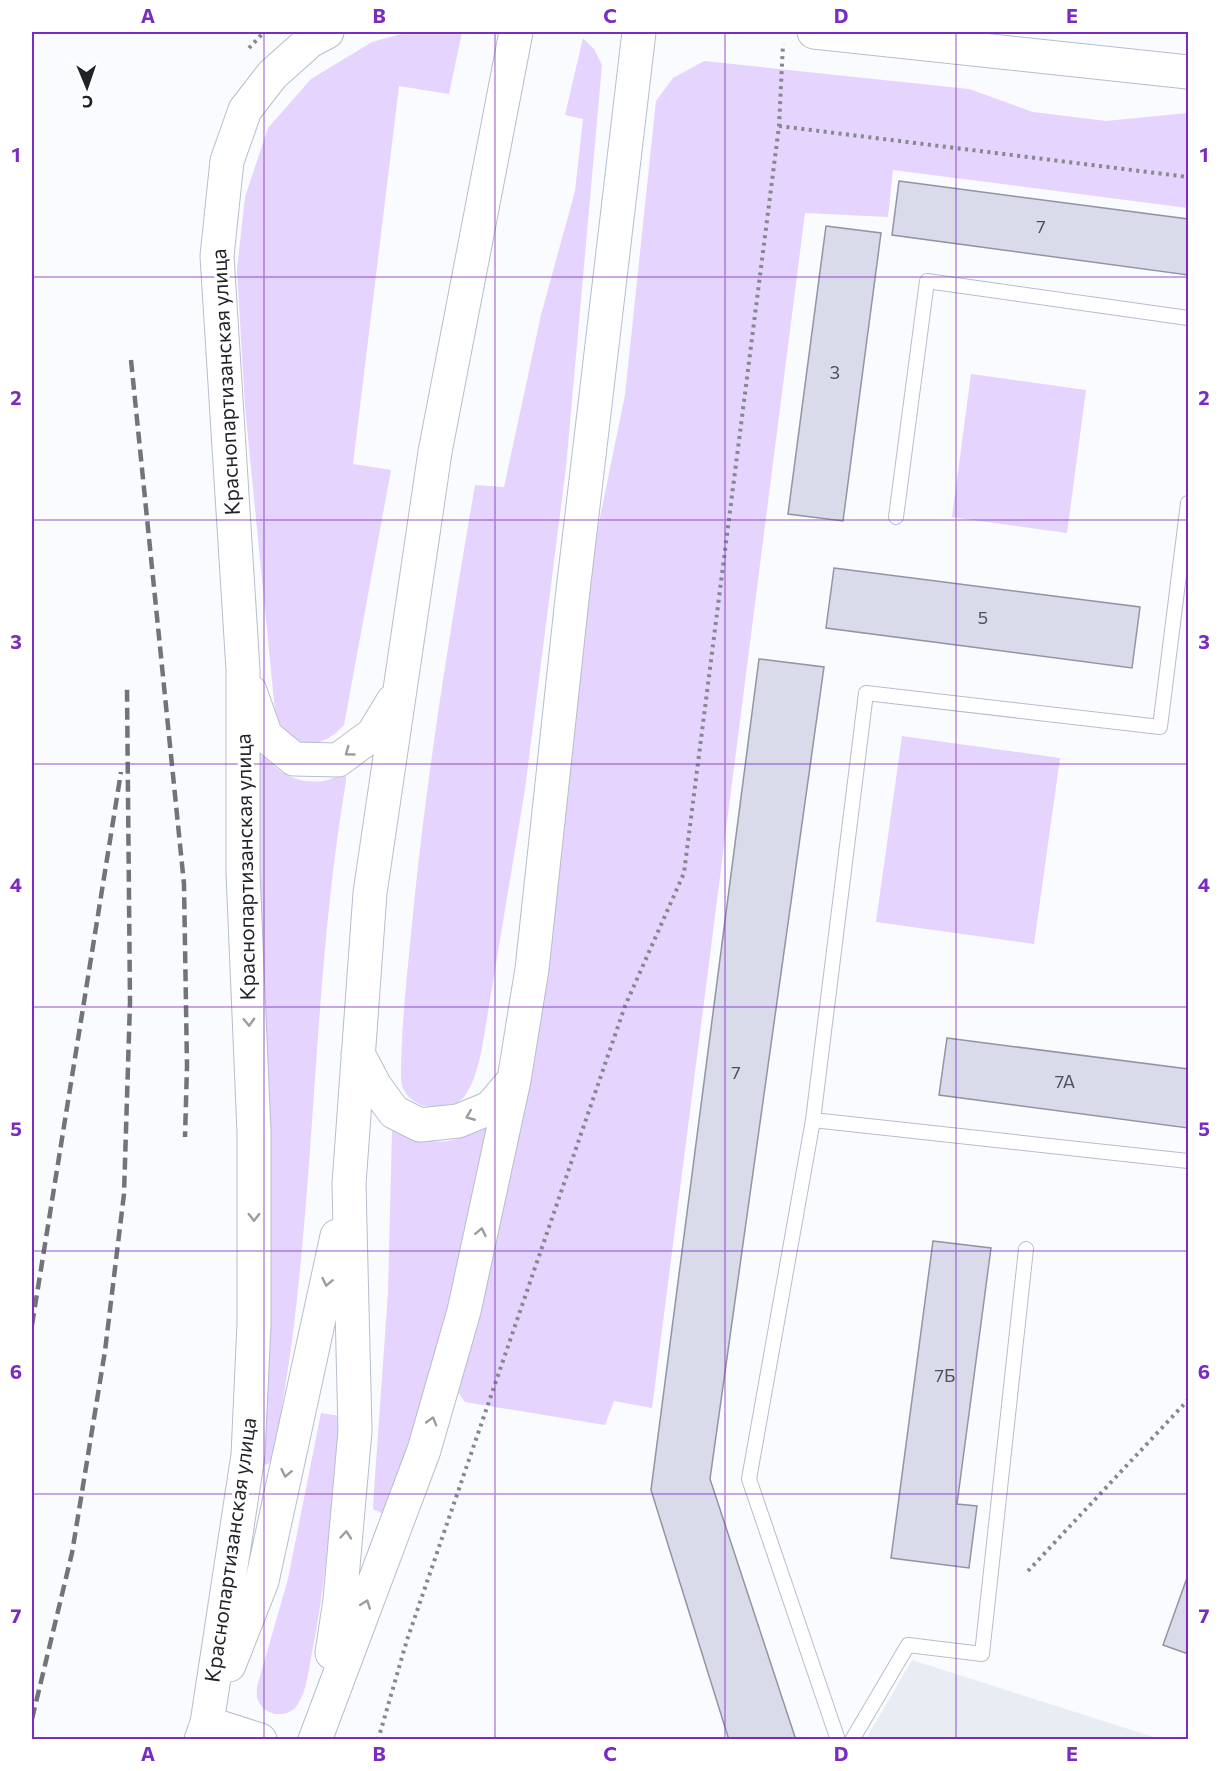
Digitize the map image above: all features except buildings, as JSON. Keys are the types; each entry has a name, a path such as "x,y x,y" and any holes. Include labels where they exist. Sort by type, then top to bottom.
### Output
{"main road":[{"name":"Краснопартизанская улица","path":"204,1731 248,1455 254,1324 254,1132 243,873 243,670 217,256 227,161 245,110 265,84 310,41 327,32"},
{"path":"319,1729 340,1600 355,1431 349,1184 370,893 435,452 516,32"},
{"path":"319,1729 424,1450 464,1311 514,1080 532,969 572,599 639,32"},
{"path":"814,32 1188,72"},
{"path":"243,670 266,736 294,759 338,760 373,734 398,692"},
{"path":"358,1053 375,1086 394,1112 420,1125 458,1121 490,1108 514,1080"},
{"path":"260,1740 204,1731 262,1581 349,1184"}],"lane":[{"path":"896,517 927,281 1188,318"},
{"path":"838,1740 749,1479 813,1120 866,693 1160,727 1188,503"},
{"path":"813,1120 1188,1161"},
{"path":"852,1740 908,1645 982,1654 1026,1249"}],"path":[{"path":"378,1740 407,1640 625,1006 684,873 779,126 783,32"},
{"path":"779,126 1188,177"},
{"path":"1028,1571 1188,1400"}],"shaded area":[{"path":"409,32 462,32 449,94 399,86 353,464 391,470 344,725 324,740 304,743 295,740 287,733 280,724 275,711 245,407 237,269 245,197 268,128 311,79 372,42"},
{"path":"583,38 594,49 602,65 566,467 525,789 477,1067 463,1098 456,1104 436,1108 416,1103 403,1088 401,1078 406,982 431,759 475,485 504,487 541,315 575,191 583,119 565,115"},
{"path":"704,61 969,89 1033,112 1106,121 1188,113 1188,208 893,170 888,217 805,213 652,1408 614,1401 605,1425 465,1402 458,1392 458,1379 585,591 625,395 656,101 673,78"},
{"path":"971,374 1086,390 1067,533 952,517"},
{"path":"902,736 1060,758 1034,944 876,922"},
{"path":"257,755 264,756 283,773 305,781 323,781 346,776 328,914 308,1182 293,1334 274,1456 268,1464 262,1465 256,969"},
{"path":"482,1127 488,1127 475,1210 426,1386 388,1506 381,1513 373,1509 388,1292 392,1131 395,1129 419,1138 449,1141"},
{"path":"321,1413 340,1416 318,1618 304,1691 294,1709 277,1714 261,1706 257,1697 257,1687 288,1579"},
{"path":"912,1660 1160,1739 866,1739"}],"railway":[{"path":"131,360 184,884 187,1066 185,1137"},
{"path":"32,1719 72,1553 105,1351 124,1194 130,1002 127,689"},
{"path":"32,1325 121,772"}]}
